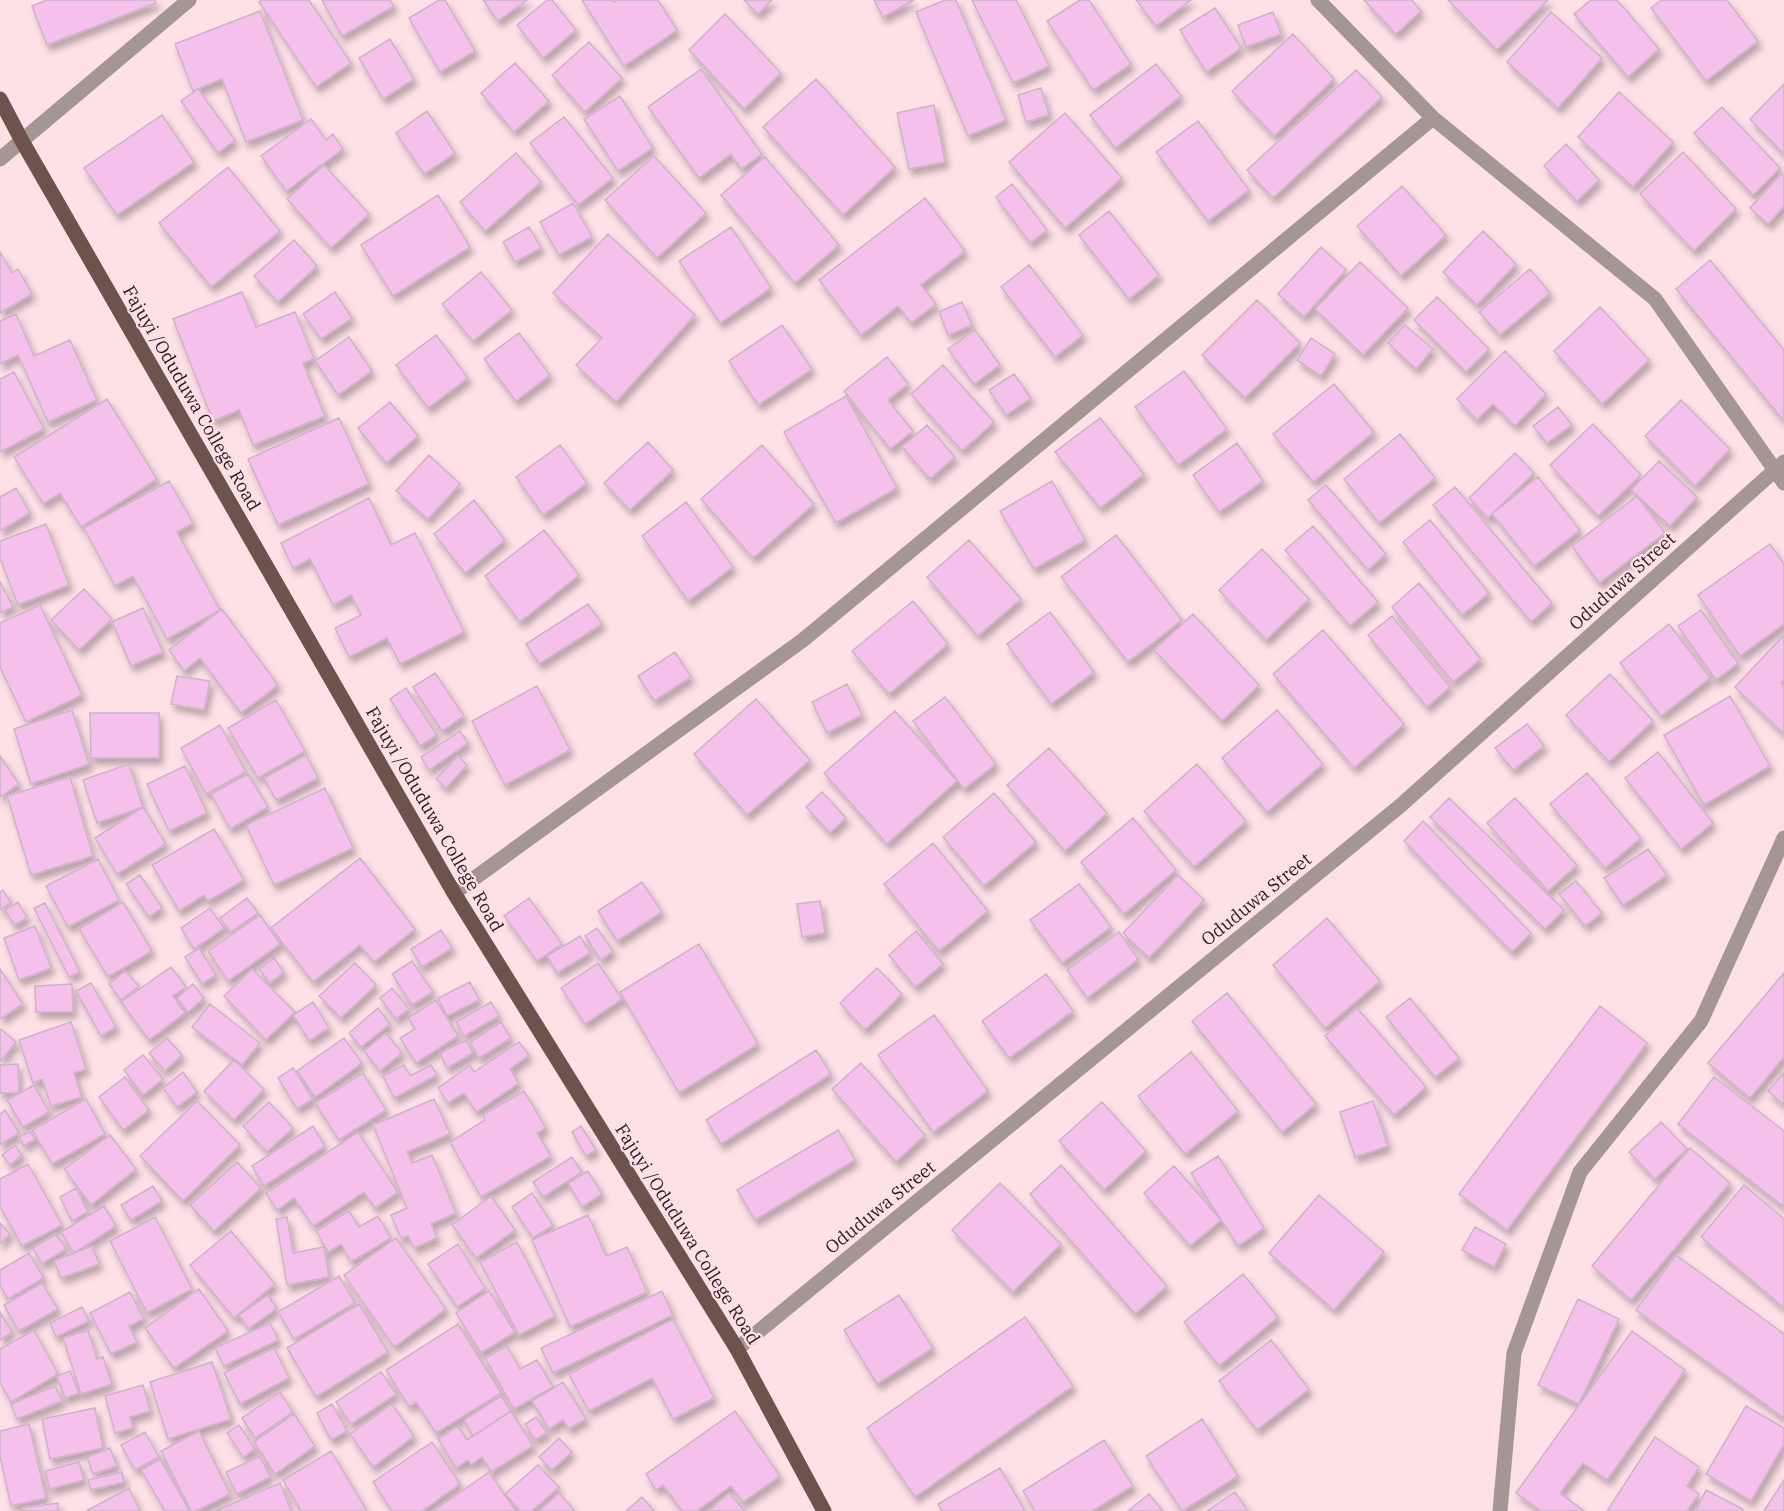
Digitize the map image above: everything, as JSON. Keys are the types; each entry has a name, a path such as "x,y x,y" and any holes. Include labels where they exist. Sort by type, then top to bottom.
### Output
{"main road":[{"name":"Fajuyi /Oduduwa College Road","path":"0,99 454,893 737,1349 824,1511"}],"street":[{"path":"0,159 189,0"},
{"path":"1318,0 1433,118 1655,299 1779,466 1784,483"},
{"path":"454,893 803,640 1433,118"},
{"name":"Oduduwa Street","path":"737,1349 1400,806 1779,466"},
{"path":"1500,1511 1514,1353 1580,1172 1701,1021 1784,838"}],"building":[{"path":"47,0 155,0 156,3 47,45 32,6"},
{"path":"262,0 309,0 351,63 316,87 259,2"},
{"path":"322,0 390,0 394,6 342,36"},
{"path":"439,0 445,0 475,51 440,72 409,18"},
{"path":"483,0 527,0 498,21"},
{"path":"547,0 552,0 576,30 543,58 517,25"},
{"path":"582,0 613,0 614,2 617,0 658,0 677,30 624,66"},
{"path":"744,0 772,0 758,14"},
{"path":"874,0 914,0 883,17"},
{"path":"945,0 956,0 1006,120 968,136 916,12"},
{"path":"972,0 1016,0 1049,66 1013,83"},
{"path":"1080,0 1089,0 1131,64 1093,90 1047,21"},
{"path":"1136,0 1191,0 1156,26"},
{"path":"1364,0 1412,0 1421,11 1396,34"},
{"path":"1448,0 1548,0 1497,50"},
{"path":"1591,0 1617,0 1659,49 1628,77 1574,14"},
{"path":"1661,0 1727,0 1758,41 1706,81 1651,8"},
{"path":"1215,8 1241,48 1206,72 1180,30"},
{"path":"260,11 303,120 246,142 222,79 193,91 175,44"},
{"path":"1273,12 1281,34 1246,47 1238,25"},
{"path":"1551,12 1602,58 1558,108 1507,62"},
{"path":"725,14 781,73 744,109 689,50"},
{"path":"1293,34 1334,79 1274,136 1232,91"},
{"path":"390,39 414,79 383,99 359,58"},
{"path":"589,42 622,78 585,112 552,75"},
{"path":"515,63 549,101 514,132 481,93"},
{"path":"1156,64 1181,96 1115,148 1090,115"},
{"path":"701,69 762,154 741,169 731,154 699,178 648,107"},
{"path":"1356,70 1382,97 1273,198 1247,170"},
{"path":"816,79 895,167 843,215 763,127"},
{"path":"1784,84 1784,154 1750,119"},
{"path":"1041,88 1049,115 1026,122 1018,95"},
{"path":"198,89 235,140 218,153 181,101"},
{"path":"1619,92 1673,142 1633,187 1578,137"},
{"path":"620,96 653,148 618,171 584,119"},
{"path":"934,105 945,162 909,169 897,113"},
{"path":"1722,107 1780,168 1753,195 1694,133"},
{"path":"427,111 455,153 424,174 396,133"},
{"path":"1065,113 1122,178 1065,228 1009,162"},
{"path":"162,115 194,162 117,215 84,168"},
{"path":"564,117 613,178 578,205 530,143"},
{"path":"311,119 326,140 333,134 343,149 286,191 261,156"},
{"path":"1198,121 1249,190 1208,221 1156,152"},
{"path":"1566,144 1599,180 1577,201 1544,166"},
{"path":"1683,152 1736,209 1694,251 1640,194"},
{"path":"516,153 541,182 485,231 460,202"},
{"path":"654,156 706,213 657,258 605,200"},
{"path":"765,157 839,245 795,283 721,195"},
{"path":"324,165 369,214 331,248 287,199"},
{"path":"228,167 280,231 211,287 159,223"},
{"path":"1781,174 1784,176 1784,206 1768,224 1750,208"},
{"path":"1012,184 1047,230 1030,243 996,197"},
{"path":"1402,186 1446,235 1401,276 1357,226"},
{"path":"438,195 470,247 393,296 361,245"},
{"path":"925,198 965,251 921,285 936,304 911,323 898,306 861,335 819,280"},
{"path":"573,203 592,237 559,255 540,222"},
{"path":"1109,211 1159,275 1129,299 1079,235"},
{"path":"529,227 541,248 515,262 503,242"},
{"path":"731,227 771,288 720,323 679,261"},
{"path":"1483,231 1516,264 1477,305 1443,272"},
{"path":"608,234 695,315 616,402 576,365 602,338 553,293"},
{"path":"294,240 317,266 278,302 254,276"},
{"path":"1321,247 1346,270 1304,317 1278,294"},
{"path":"0,252 12,273 18,269 32,294 0,313"},
{"path":"1710,260 1784,350 1784,417 1782,419 1676,289"},
{"path":"1360,262 1408,308 1363,355 1315,309"},
{"path":"1029,265 1083,335 1055,357 1001,287"},
{"path":"1530,269 1550,293 1500,335 1479,312"},
{"path":"481,272 512,310 473,341 442,304"},
{"path":"242,292 256,327 295,312 314,359 303,363 325,416 253,445 239,410 213,421 173,319"},
{"path":"335,292 352,318 321,339 303,314"},
{"path":"1437,297 1489,349 1466,372 1414,320"},
{"path":"1257,300 1300,343 1245,398 1202,355"},
{"path":"962,302 972,325 948,335 939,312"},
{"path":"1600,307 1649,360 1602,404 1554,351"},
{"path":"16,314 34,356 70,340 97,400 48,422 18,355 0,364 0,321"},
{"path":"782,325 812,369 758,405 729,361"},
{"path":"1405,325 1433,349 1416,369 1388,343"},
{"path":"975,330 1000,365 974,384 948,349"},
{"path":"519,333 550,375 516,401 484,359"},
{"path":"436,335 468,378 428,408 396,365"},
{"path":"349,337 372,371 338,395 315,361"},
{"path":"1311,338 1335,354 1321,376 1297,360"},
{"path":"1505,351 1546,394 1515,426 1493,404 1477,420 1457,399"},
{"path":"887,357 908,384 888,400 913,431 890,449 844,391"},
{"path":"943,365 994,422 962,451 911,394"},
{"path":"1184,371 1227,429 1178,465 1135,407"},
{"path":"14,372 44,429 0,452 0,379"},
{"path":"1014,374 1031,398 1006,415 989,390"},
{"path":"1334,384 1374,432 1313,482 1273,434"},
{"path":"846,396 897,488 836,523 784,432"},
{"path":"107,399 157,479 81,527 60,493 43,504 14,457"},
{"path":"1681,400 1730,449 1695,486 1645,436"},
{"path":"390,402 418,436 386,463 358,428"},
{"path":"1558,407 1572,425 1547,443 1533,426"},
{"path":"339,418 369,484 278,525 248,459"},
{"path":"1100,418 1144,474 1100,508 1055,452"},
{"path":"1593,424 1641,475 1598,516 1550,465"},
{"path":"927,425 955,457 930,479 902,447"},
{"path":"1400,434 1435,478 1379,523 1344,479"},
{"path":"648,442 673,470 630,510 604,483"},
{"path":"1237,443 1263,481 1219,512 1193,475"},
{"path":"560,445 587,483 543,515 516,477"},
{"path":"762,445 814,504 753,558 701,499"},
{"path":"1515,453 1534,473 1488,518 1469,498"},
{"path":"429,455 460,484 428,519 396,491"},
{"path":"1659,461 1697,497 1670,526 1631,490"},
{"path":"1538,477 1580,530 1534,566 1492,514"},
{"path":"169,481 193,523 177,532 220,610 167,639 133,576 115,586 84,528"},
{"path":"1052,481 1085,540 1034,569 1000,511"},
{"path":"1326,485 1386,554 1368,570 1308,500"},
{"path":"1455,487 1552,603 1531,622 1433,505"},
{"path":"16,488 30,513 0,531 0,497"},
{"path":"1637,496 1665,533 1599,583 1572,546"},
{"path":"369,498 391,545 415,533 464,632 400,664 387,638 349,657 335,628 361,615 351,595 333,605 310,559 293,568 281,543"},
{"path":"474,500 505,540 465,573 434,534"},
{"path":"686,502 733,567 688,601 642,536"},
{"path":"1430,520 1489,593 1462,615 1403,542"},
{"path":"46,524 69,585 18,605 0,558 0,541"},
{"path":"1313,526 1378,602 1350,626 1285,550"},
{"path":"544,530 579,575 520,622 485,576"},
{"path":"1116,535 1182,620 1128,662 1061,577"},
{"path":"969,540 1021,599 978,636 927,577"},
{"path":"1770,544 1784,564 1784,624 1740,656 1698,595"},
{"path":"1262,549 1309,599 1266,640 1219,590"},
{"path":"0,581 13,607 0,613"},
{"path":"1419,583 1481,659 1453,682 1392,607"},
{"path":"84,589 112,619 79,650 51,620"},
{"path":"913,601 948,644 889,694 852,651"},
{"path":"588,604 602,624 539,664 526,644"},
{"path":"40,605 82,695 26,722 0,667 0,623"},
{"path":"143,608 163,652 131,666 112,622"},
{"path":"222,609 278,685 241,713 200,658 184,671 169,650"},
{"path":"1701,610 1738,663 1716,680 1678,626"},
{"path":"1050,612 1094,672 1051,704 1007,644"},
{"path":"1193,614 1259,685 1222,721 1154,650"},
{"path":"1392,616 1450,687 1427,707 1368,635"},
{"path":"1669,624 1710,678 1661,716 1620,663"},
{"path":"1323,630 1404,724 1354,768 1273,674"},
{"path":"1784,635 1784,680 1781,683 1784,687 1784,734 1735,687"},
{"path":"675,652 691,677 654,701 638,676"},
{"path":"435,673 464,716 442,731 413,687"},
{"path":"1610,674 1653,721 1609,762 1566,715"},
{"path":"177,676 210,681 204,710 171,704"},
{"path":"847,684 862,715 827,733 812,702"},
{"path":"537,686 570,750 505,785 472,721"},
{"path":"406,688 437,735 420,746 390,699"},
{"path":"1730,696 1770,766 1704,805 1664,735"},
{"path":"945,697 996,764 964,789 913,721"},
{"path":"756,699 810,760 747,815 694,754"},
{"path":"276,700 305,751 258,778 228,728"},
{"path":"72,710 89,764 31,784 14,729"},
{"path":"1277,710 1323,764 1267,812 1222,758"},
{"path":"895,711 957,781 887,844 824,773"},
{"path":"90,713 159,713 159,758 91,758"},
{"path":"1527,724 1544,746 1513,770 1495,748"},
{"path":"220,725 246,772 206,794 181,748"},
{"path":"460,731 468,743 429,770 421,757"},
{"path":"1049,748 1107,813 1065,851 1007,785"},
{"path":"1658,752 1713,823 1681,849 1625,778"},
{"path":"306,755 318,778 276,800 264,778"},
{"path":"0,756 19,784 0,797"},
{"path":"458,756 467,765 446,788 436,779"},
{"path":"129,764 143,807 97,823 83,780"},
{"path":"1197,764 1246,821 1194,867 1144,811"},
{"path":"185,766 207,813 169,831 147,784"},
{"path":"1587,773 1641,838 1605,868 1550,804"},
{"path":"248,774 268,807 230,829 211,794"},
{"path":"70,777 93,856 31,875 7,796"},
{"path":"325,788 353,848 274,885 246,825"},
{"path":"822,792 846,818 830,833 806,807"},
{"path":"994,793 1036,842 984,886 943,837"},
{"path":"1449,798 1564,910 1545,929 1430,817"},
{"path":"1515,798 1577,865 1548,891 1487,823"},
{"path":"143,807 166,844 117,874 95,838"},
{"path":"1133,818 1176,870 1124,914 1081,862"},
{"path":"1423,821 1531,933 1512,952 1404,841"},
{"path":"214,829 244,880 208,901 204,895 179,911 152,865"},
{"path":"933,843 988,911 939,951 884,884"},
{"path":"1648,849 1667,875 1623,905 1604,878"},
{"path":"360,858 415,929 374,962 360,945 313,982 271,928"},
{"path":"98,859 119,900 68,927 46,886"},
{"path":"140,875 162,908 149,917 126,884"},
{"path":"1178,875 1204,900 1149,958 1123,933"},
{"path":"1576,881 1602,913 1585,926 1559,894"},
{"path":"642,882 662,912 617,941 598,911"},
{"path":"1079,884 1111,927 1062,963 1030,920"},
{"path":"3,890 11,903 0,910 0,892"},
{"path":"247,898 258,913 231,932 220,918"},
{"path":"529,898 562,944 537,961 504,916"},
{"path":"820,901 825,933 802,937 797,904"},
{"path":"18,902 27,918 14,925 5,910"},
{"path":"123,902 152,951 108,977 79,929"},
{"path":"45,903 80,972 69,977 34,908"},
{"path":"210,908 224,928 194,949 181,928"},
{"path":"260,915 280,944 228,981 208,951"},
{"path":"1327,918 1380,981 1325,1028 1273,965"},
{"path":"35,926 51,968 19,980 4,938"},
{"path":"597,928 613,951 601,960 585,936"},
{"path":"441,930 452,948 422,967 411,949"},
{"path":"916,931 943,964 915,987 889,955"},
{"path":"1119,932 1138,959 1087,998 1067,970"},
{"path":"580,936 590,953 557,973 547,956"},
{"path":"699,944 758,1044 679,1093 620,992"},
{"path":"199,948 216,975 202,984 185,957"},
{"path":"274,958 284,972 270,983 259,969"},
{"path":"412,961 433,992 412,1005 392,974"},
{"path":"355,963 376,985 341,1018 319,996"},
{"path":"598,963 622,999 585,1024 561,988"},
{"path":"171,967 186,987 173,996 185,1013 149,1040 121,1002"},
{"path":"877,968 902,994 865,1030 840,1003"},
{"path":"0,969 23,1004 0,1019"},
{"path":"252,969 295,1012 266,1040 224,996"},
{"path":"125,971 139,986 121,1000 109,984"},
{"path":"1784,973 1784,1057 1750,1098 1708,1063"},
{"path":"1046,974 1073,1011 1009,1058 982,1021"},
{"path":"470,982 479,1000 447,1016 438,998"},
{"path":"91,983 116,1027 101,1036 76,991"},
{"path":"72,984 73,1012 36,1012 35,986"},
{"path":"193,984 204,998 188,1012 177,998"},
{"path":"392,988 409,1009 396,1019 380,998"},
{"path":"1227,993 1316,1104 1282,1132 1192,1021"},
{"path":"1410,998 1459,1058 1435,1077 1386,1017"},
{"path":"436,1000 458,1036 416,1063 400,1038 415,1029 408,1018"},
{"path":"313,1002 329,1028 309,1041 293,1015"},
{"path":"491,1002 499,1016 464,1036 456,1022"},
{"path":"210,1004 260,1043 242,1065 192,1027"},
{"path":"1600,1006 1647,1043 1507,1230 1459,1194"},
{"path":"378,1008 390,1024 361,1047 349,1033"},
{"path":"1357,1008 1426,1087 1394,1115 1325,1036"},
{"path":"934,1015 988,1091 933,1132 878,1055"},
{"path":"71,1022 86,1069 74,1073 82,1097 51,1106 42,1079 33,1083 19,1040"},
{"path":"501,1022 511,1038 479,1058 470,1042"},
{"path":"0,1030 16,1042 0,1062"},
{"path":"386,1033 402,1053 380,1071 364,1051"},
{"path":"167,1038 182,1055 165,1071 149,1053"},
{"path":"344,1038 362,1063 315,1097 297,1071"},
{"path":"466,1040 473,1053 447,1068 440,1053"},
{"path":"519,1042 529,1055 510,1069 519,1083 476,1112 464,1093 448,1103 438,1088 470,1065 474,1072"},
{"path":"816,1050 831,1074 721,1144 706,1120"},
{"path":"1191,1052 1238,1111 1185,1154 1138,1096"},
{"path":"143,1055 163,1079 143,1095 124,1070"},
{"path":"234,1060 264,1089 234,1120 204,1091"},
{"path":"861,1063 925,1135 896,1162 832,1089"},
{"path":"18,1064 19,1093 0,1093 0,1065"},
{"path":"404,1065 410,1076 431,1065 437,1075 394,1098 383,1076"},
{"path":"293,1068 313,1099 297,1109 278,1078"},
{"path":"183,1072 197,1092 177,1107 163,1088"},
{"path":"363,1073 386,1110 339,1140 315,1103"},
{"path":"1784,1073 1784,1105 1768,1091"},
{"path":"125,1077 149,1110 123,1130 99,1097"},
{"path":"1714,1077 1784,1131 1784,1207 1678,1124"},
{"path":"34,1085 49,1112 23,1127 7,1100"},
{"path":"524,1091 546,1128 537,1133 551,1156 481,1197 450,1142 485,1120 483,1115"},
{"path":"86,1099 105,1134 52,1164 32,1130"},
{"path":"434,1099 450,1134 407,1152 412,1163 432,1155 456,1213 431,1224 437,1238 414,1248 408,1236 401,1238 391,1215 407,1208 373,1125"},
{"path":"197,1101 240,1145 183,1201 140,1156"},
{"path":"1373,1101 1388,1146 1355,1157 1340,1112"},
{"path":"269,1102 293,1128 267,1152 243,1126"},
{"path":"1102,1102 1146,1151 1104,1190 1059,1141"},
{"path":"5,1110 19,1133 0,1145 0,1114"},
{"path":"1661,1122 1687,1149 1655,1179 1629,1152"},
{"path":"313,1126 325,1146 264,1186 252,1166"},
{"path":"581,1126 596,1150 586,1156 572,1132"},
{"path":"838,1130 855,1160 755,1220 737,1190"},
{"path":"30,1131 35,1139 24,1146 19,1137"},
{"path":"358,1132 398,1192 375,1208 364,1192 313,1226 294,1198 277,1210 266,1193"},
{"path":"110,1135 136,1169 91,1205 64,1169"},
{"path":"15,1145 22,1155 10,1165 2,1155"},
{"path":"1690,1148 1730,1183 1631,1300 1592,1266"},
{"path":"1218,1156 1264,1228 1238,1246 1191,1173"},
{"path":"572,1157 582,1172 543,1197 533,1182"},
{"path":"237,1162 261,1188 214,1231 190,1205"},
{"path":"28,1164 62,1225 22,1246 0,1206 0,1179"},
{"path":"1061,1165 1167,1286 1135,1314 1030,1194"},
{"path":"1174,1166 1221,1220 1190,1246 1144,1193"},
{"path":"588,1171 602,1194 582,1207 568,1183"},
{"path":"1000,1183 1061,1244 1013,1292 952,1230"},
{"path":"1744,1185 1784,1219 1784,1308 1701,1237"},
{"path":"153,1186 162,1201 131,1220 121,1205"},
{"path":"76,1188 88,1212 72,1221 60,1197"},
{"path":"532,1193 553,1225 533,1238 512,1207"},
{"path":"1319,1195 1384,1252 1334,1310 1269,1253"},
{"path":"491,1196 515,1230 476,1258 452,1225"},
{"path":"104,1206 116,1226 74,1253 61,1232"},
{"path":"349,1211 359,1227 378,1216 391,1238 351,1262 341,1244 328,1252 316,1231"},
{"path":"588,1215 606,1256 627,1247 647,1292 570,1327 532,1240"},
{"path":"155,1217 192,1289 147,1313 110,1241"},
{"path":"287,1217 293,1253 324,1247 329,1277 287,1285 276,1219"},
{"path":"0,1223 10,1234 0,1244"},
{"path":"1475,1227 1506,1244 1494,1267 1462,1250"},
{"path":"231,1231 275,1284 234,1318 190,1265"},
{"path":"56,1234 66,1249 42,1264 33,1248"},
{"path":"396,1238 446,1309 394,1347 344,1275"},
{"path":"517,1242 555,1316 519,1335 480,1262"},
{"path":"458,1244 485,1288 457,1307 428,1264"},
{"path":"92,1246 99,1264 61,1278 54,1261"},
{"path":"29,1253 44,1278 8,1299 0,1286 0,1270"},
{"path":"1676,1255 1784,1334 1784,1418 1636,1310"},
{"path":"1243,1274 1278,1317 1219,1366 1184,1322"},
{"path":"339,1276 355,1303 294,1339 278,1312"},
{"path":"42,1283 58,1309 19,1331 4,1305"},
{"path":"199,1289 228,1331 174,1368 145,1328"},
{"path":"489,1291 515,1332 481,1353 456,1313"},
{"path":"662,1291 673,1315 553,1373 541,1348"},
{"path":"130,1292 144,1319 129,1326 137,1342 111,1354 90,1313"},
{"path":"268,1295 277,1308 248,1329 239,1315"},
{"path":"899,1295 933,1348 877,1384 844,1330"},
{"path":"1578,1299 1619,1319 1579,1404 1538,1385"},
{"path":"359,1304 388,1352 316,1397 287,1348"},
{"path":"82,1307 89,1321 56,1337 50,1323"},
{"path":"0,1312 12,1332 0,1340"},
{"path":"1025,1317 1073,1386 915,1497 867,1428"},
{"path":"673,1319 714,1398 673,1419 652,1378 589,1411 569,1374"},
{"path":"270,1323 278,1340 224,1366 215,1348"},
{"path":"458,1324 501,1393 436,1433 416,1402 409,1407 386,1370"},
{"path":"34,1330 58,1374 11,1402 0,1382 0,1349"},
{"path":"88,1330 97,1359 103,1357 112,1384 81,1394 63,1338"},
{"path":"1632,1331 1685,1370 1607,1480 1583,1463 1560,1493 1584,1511 1541,1511 1516,1493"},
{"path":"1271,1340 1309,1389 1257,1430 1219,1381"},
{"path":"507,1346 520,1369 537,1360 553,1387 514,1409 485,1358"},
{"path":"274,1348 289,1378 240,1404 224,1373"},
{"path":"212,1362 231,1419 168,1439 150,1382"},
{"path":"70,1371 79,1393 65,1398 57,1376"},
{"path":"381,1372 396,1394 351,1424 336,1402"},
{"path":"563,1382 586,1419 569,1429 563,1420 549,1429 532,1401"},
{"path":"143,1385 150,1411 130,1417 133,1428 115,1433 105,1396"},
{"path":"55,1386 62,1401 17,1419 11,1404"},
{"path":"280,1392 293,1412 255,1438 242,1418"},
{"path":"501,1396 511,1411 473,1436 464,1420"},
{"path":"332,1404 347,1431 331,1440 317,1413"},
{"path":"392,1404 414,1436 373,1467 350,1434"},
{"path":"1746,1406 1784,1428 1784,1444 1751,1501 1706,1474"},
{"path":"95,1408 103,1448 50,1459 42,1419"},
{"path":"511,1411 533,1446 491,1472 482,1457 471,1465 468,1460 456,1468 438,1439 458,1426 467,1440"},
{"path":"735,1411 780,1476 743,1502 731,1486 697,1511 682,1511 663,1485 656,1490 646,1474"},
{"path":"294,1414 315,1446 275,1474 254,1442"},
{"path":"536,1417 547,1433 535,1440 525,1424"},
{"path":"1202,1419 1238,1476 1182,1511 1146,1456"},
{"path":"29,1424 46,1498 11,1506 0,1456 0,1431"},
{"path":"239,1425 255,1449 243,1457 227,1433"},
{"path":"199,1431 230,1494 196,1511 191,1511 161,1451"},
{"path":"145,1432 159,1457 135,1470 121,1445"},
{"path":"1655,1437 1699,1467 1687,1486 1699,1494 1687,1511 1607,1511"},
{"path":"559,1438 572,1452 552,1470 539,1457"},
{"path":"1104,1440 1133,1486 1092,1511 1035,1511 1023,1491"},
{"path":"432,1442 460,1484 422,1511 392,1511 373,1482"},
{"path":"110,1448 117,1466 93,1474 87,1457"},
{"path":"331,1451 367,1511 301,1511 283,1480"},
{"path":"260,1456 270,1477 237,1494 226,1472"},
{"path":"160,1459 189,1510 165,1511 141,1470"},
{"path":"79,1462 84,1480 50,1489 45,1471"},
{"path":"538,1465 559,1487 532,1511 520,1511 505,1494"},
{"path":"1000,1468 1025,1511 942,1511 938,1504"},
{"path":"122,1472 124,1482 91,1490 88,1480"},
{"path":"489,1472 516,1511 433,1511"},
{"path":"1784,1480 1784,1511 1764,1511"},
{"path":"280,1483 291,1511 215,1511"},
{"path":"129,1488 140,1511 86,1511"},
{"path":"1706,1490 1743,1509 1742,1511 1696,1511"},
{"path":"1235,1492 1248,1511 1207,1511"},
{"path":"559,1493 575,1511 539,1511"},
{"path":"729,1493 745,1511 709,1511"},
{"path":"1149,1494 1163,1511 1128,1511"},
{"path":"642,1497 654,1511 626,1511"},
{"path":"58,1503 58,1511 24,1511 23,1508"}]}
